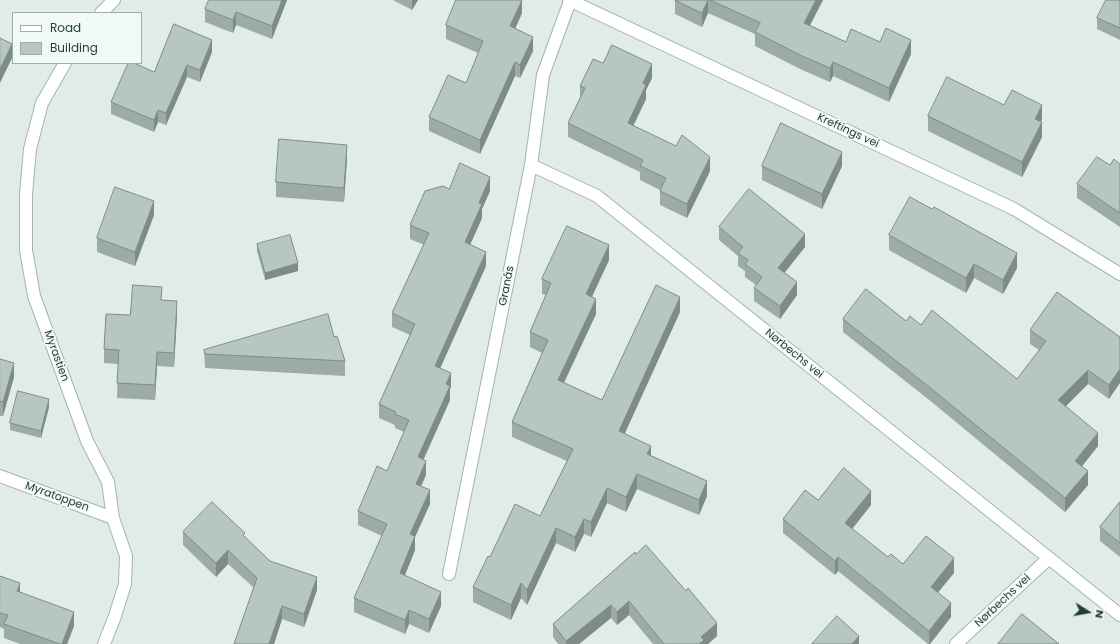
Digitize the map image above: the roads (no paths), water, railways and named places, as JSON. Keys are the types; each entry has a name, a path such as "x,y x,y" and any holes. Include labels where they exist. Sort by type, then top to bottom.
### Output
{"street":[{"path":"102,12 114,0"},
{"name":"Granås","path":"449,574 531,165 543,76 570,0"},
{"name":"Kreftings vei","path":"570,0 1014,209 1120,274"},
{"name":"Myrastien","path":"64,64 42,103 30,149 26,194 26,250 34,296 88,442 108,482 113,518 126,556 125,584 104,644"},
{"name":"Nørbechs vei","path":"531,165 597,196 1120,615"},
{"name":"Myratoppen","path":"0,476 113,518"},
{"name":"Nørbechs vei","path":"956,644 1049,558"}]}
